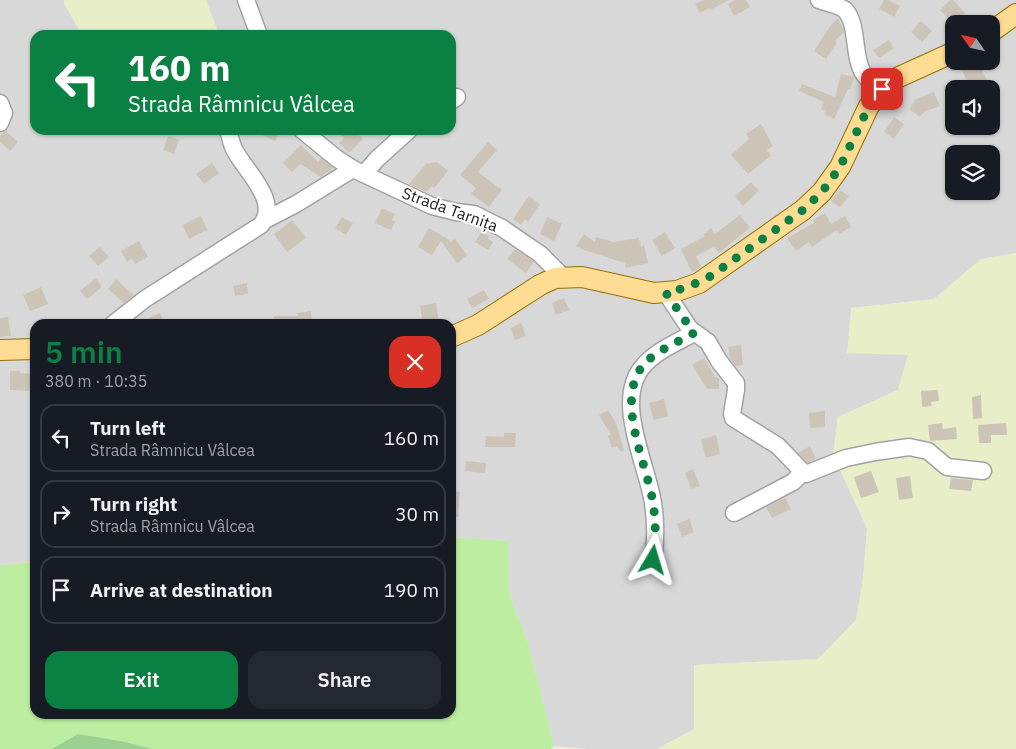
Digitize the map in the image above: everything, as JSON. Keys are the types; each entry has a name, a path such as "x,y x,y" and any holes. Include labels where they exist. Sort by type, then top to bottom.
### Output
{"main road":[{"path":"1000,26 1016,14"},
{"path":"456,335 478,325 540,284 555,278 582,277 642,291 666,293 688,287 711,276 803,210 822,192 840,167 869,106 882,89 899,78 945,56"},
{"path":"0,350 30,350"}],"street":[{"path":"246,0 257,30"},
{"path":"819,0 848,5 861,68 866,77 882,89"},
{"path":"0,103 4,113 0,123"},
{"path":"230,135 234,149 261,190 268,205 265,220"},
{"name":"Strada Tarnița","path":"308,135 336,158 358,171 432,206 474,214 487,219 540,254 563,277"},
{"path":"119,319 145,299 261,225 265,220 358,171 403,135"},
{"path":"666,293 694,333 708,342 719,361 736,383 733,418 778,446 802,472 806,474 846,458 862,454 908,447 928,451 946,467 983,471"},
{"path":"653,560 656,528 653,501 637,438 631,394 636,378 645,364 657,354 694,333"},
{"path":"734,513 793,482 802,472"}],"shaded area":[{"path":"0,0 64,0 79,30 30,30 30,135 456,135 456,30 217,30 206,0 1016,0 1016,253 981,259 934,299 851,308 908,355 898,390 838,417 833,455 867,528 863,579 856,620 818,659 694,665 694,729 657,749 589,749 554,746 528,643 509,593 508,541 456,537 456,319 30,319 30,562 0,565"}],"green space":[{"path":"64,0 206,0 217,30 79,30"},
{"path":"1016,253 1016,749 657,749 694,729 694,665 818,659 856,620 863,579 867,528 833,455 838,417 898,390 908,355 847,353 851,308 934,299 981,259"},
{"path":"456,537 508,541 509,593 528,643 554,746 551,749 152,749 121,741 78,734 52,749 0,749 0,565 30,562 30,719 456,719"},
{"path":"78,734 121,741 152,749 52,749"}],"building":[{"path":"703,0 729,0 700,13 695,4"},
{"path":"735,0 746,0 750,7 734,16 728,4"},
{"path":"884,0 900,6 894,17 879,9"},
{"path":"950,0 953,0 965,13 963,15 945,15 940,10"},
{"path":"838,18 844,32 835,41 837,43 826,59 814,51 830,26"},
{"path":"921,21 932,31 922,42 911,32"},
{"path":"889,40 894,48 879,58 873,50"},
{"path":"982,70 987,80 966,80 962,71"},
{"path":"841,74 854,77 850,90 848,89 834,119 824,114 825,111 821,109 824,102 799,91 802,84 835,97"},
{"path":"934,92 940,106 924,112 920,117 909,109 916,99"},
{"path":"894,117 904,124 894,139 884,132"},
{"path":"761,124 773,146 767,150 771,156 748,174 731,155 749,139 746,134"},
{"path":"6,131 18,142 10,151 0,142 0,135"},
{"path":"262,135 278,135 275,141"},
{"path":"341,135 359,135 363,139 349,153 339,143 344,138"},
{"path":"168,136 179,140 174,154 163,150"},
{"path":"488,142 497,150 478,172 502,190 489,207 471,194 476,188 460,175"},
{"path":"301,145 318,162 321,158 333,168 332,170 321,177 300,164 292,172 283,163"},
{"path":"437,162 448,171 434,188 432,186 426,192 409,184 426,164"},
{"path":"212,163 219,173 204,184 196,174"},
{"path":"751,182 759,191 743,206 735,196"},
{"path":"840,190 849,196 840,207 831,201"},
{"path":"529,196 540,204 528,222 525,219 521,225 513,219"},
{"path":"382,208 395,214 392,220 395,222 391,230 375,223"},
{"path":"825,213 831,224 845,216 851,227 839,234 837,230 812,247 809,242 796,251 787,238 814,223 813,220"},
{"path":"740,215 750,228 719,253 714,247 696,256 701,267 692,272 681,249 705,236 704,234 711,228 715,234"},
{"path":"201,216 207,230 189,239 182,225"},
{"path":"342,217 353,223 346,235 335,228"},
{"path":"547,217 562,224 554,241 540,234"},
{"path":"292,220 306,238 287,252 274,234"},
{"path":"429,228 451,241 455,239 467,255 457,263 441,241 432,255 418,247"},
{"path":"482,231 493,242 488,250 475,242"},
{"path":"665,232 675,248 662,256 652,240"},
{"path":"584,234 595,242 596,237 614,242 639,238 641,247 644,245 648,263 626,268 625,263 581,249 576,246"},
{"path":"139,241 148,257 135,264 132,258 127,262 121,251"},
{"path":"100,247 109,257 98,266 89,256"},
{"path":"515,249 534,262 526,273 507,259"},
{"path":"96,278 102,287 87,299 80,291"},
{"path":"116,279 133,295 124,303 108,289"},
{"path":"247,283 248,294 235,296 233,286"},
{"path":"41,287 48,304 30,311 23,295"},
{"path":"484,290 489,299 472,308 467,299"},
{"path":"564,298 569,310 556,315 552,303"},
{"path":"436,303 438,319 422,319 420,306"},
{"path":"311,311 312,319 274,319 274,316 298,316 297,313"},
{"path":"160,313 163,319 147,319"},
{"path":"8,317 11,336 0,337 0,318"},
{"path":"521,323 526,336 515,340 511,328"},
{"path":"741,345 743,365 735,366 730,358 728,347"},
{"path":"704,358 715,377 719,378 719,389 707,389 692,365"},
{"path":"10,371 30,374 30,391 10,390"},
{"path":"938,390 939,401 931,402 932,406 922,407 921,391"},
{"path":"981,395 982,418 973,419 972,397"},
{"path":"664,399 668,416 654,420 649,403"},
{"path":"608,410 616,423 624,450 621,452 617,446 612,448 608,436 611,435 599,415"},
{"path":"825,411 825,427 810,428 809,413"},
{"path":"942,423 943,429 956,427 957,439 930,441 928,425"},
{"path":"1006,423 1007,435 991,435 991,443 979,443 978,425"},
{"path":"504,433 516,433 515,447 485,447 486,436 504,437"},
{"path":"716,435 720,454 706,458 701,440"},
{"path":"810,446 816,459 808,463 798,453"},
{"path":"466,461 486,463 485,473 465,471"},
{"path":"693,469 700,486 691,489 685,473"},
{"path":"871,471 879,492 861,498 854,477"},
{"path":"910,476 913,498 899,500 896,478"},
{"path":"951,478 973,480 971,491 949,489"},
{"path":"456,492 460,492 458,517 456,517"},
{"path":"785,498 791,509 772,518 766,507"},
{"path":"689,519 694,532 682,537 677,524"}],"route":[{"path":"653,560 656,542 653,501 637,438 631,394 636,378 645,364 657,354 694,333 666,293 678,291 711,276 803,210 822,192 840,167 869,106 882,89"}]}
